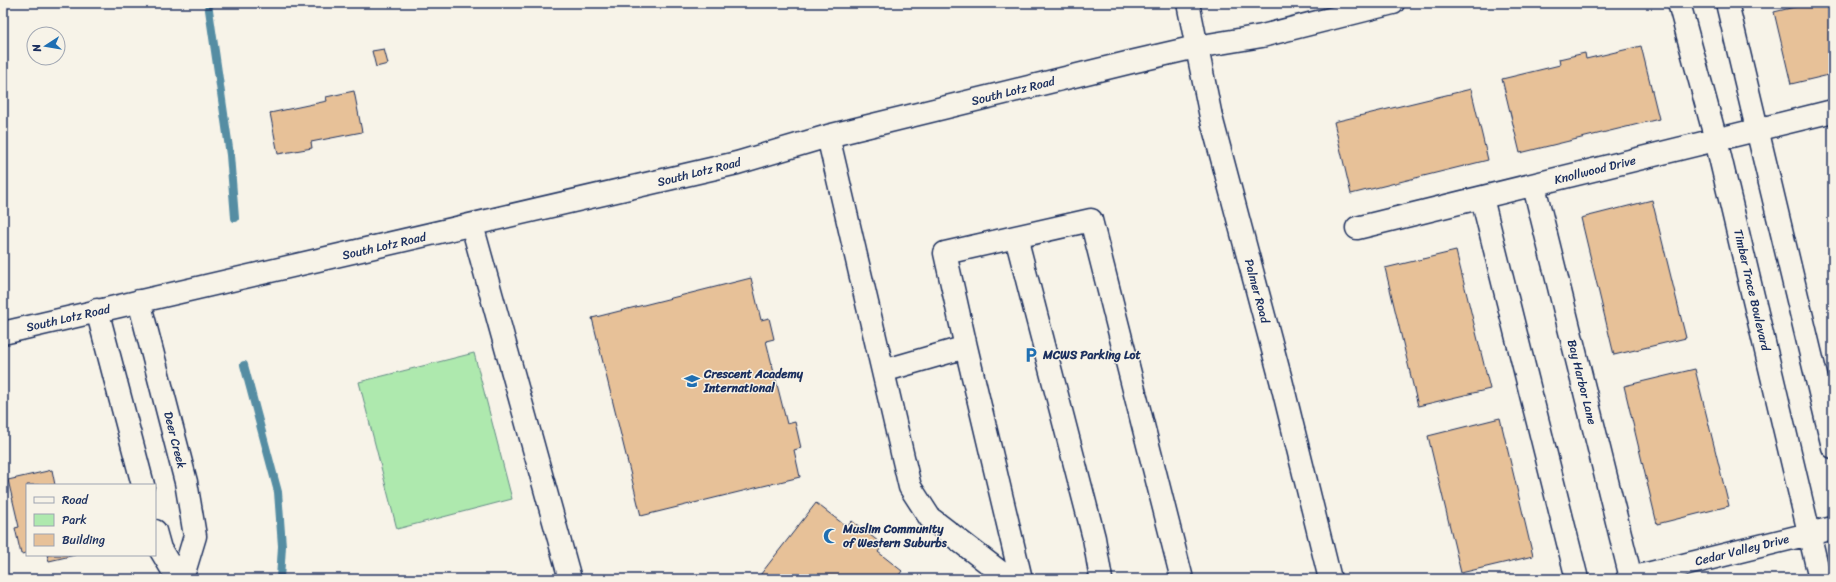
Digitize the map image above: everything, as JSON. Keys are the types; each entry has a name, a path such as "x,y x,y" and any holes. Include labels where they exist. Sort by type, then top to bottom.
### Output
{"street":[{"name":"Palmer Road","path":"1188,3 1211,117 1281,380 1330,579"},
{"name":"South Lotz Road","path":"3,333 97,310 245,279 737,163 828,136 1196,47 1262,36 1393,3"},
{"name":"Timber Trace Boulevard","path":"1679,3 1716,140 1820,579"},
{"path":"1727,3 1833,448"},
{"name":"Knollwood Drive","path":"1357,228 1534,186 1833,111"},
{"path":"828,136 910,487 930,518 1009,579"},
{"name":"Bay Harbor Lane","path":"1534,186 1629,579"},
{"path":"1482,198 1577,579"},
{"path":"1021,579 945,253 1091,220 1182,579"},
{"path":"472,225 570,579"},
{"path":"1016,237 1094,538 1101,579"},
{"name":"Deer Creek","path":"139,301 186,482 195,536 182,579"},
{"path":"97,310 143,484"},
{"path":"882,372 966,347"},
{"name":"Cedar Valley Drive","path":"1629,579 1833,528"},
{"path":"156,535 160,549 178,579"}],"green space":[{"path":"474,353 512,499 397,529 359,382"}],"building":[{"path":"1811,3 1833,3 1833,74 1791,84 1774,12"},
{"path":"1641,46 1659,119 1520,153 1502,79 1560,65 1559,59 1585,53 1586,59"},
{"path":"384,49 388,64 376,67 372,51"},
{"path":"1471,89 1488,160 1351,194 1334,122"},
{"path":"354,91 362,132 311,142 312,148 278,154 270,113 327,101 326,97"},
{"path":"1652,200 1686,338 1614,355 1581,218"},
{"path":"1456,251 1490,389 1418,406 1385,268"},
{"name":"Crescent Academy International","path":"751,278 761,320 769,318 774,339 766,341 787,424 795,422 801,448 794,450 800,477 641,516 592,318"},
{"path":"1695,369 1729,506 1657,524 1624,386"},
{"path":"1500,418 1533,556 1461,573 1428,436"},
{"path":"52,470 55,484 26,484 26,553 21,554 15,528 19,527 8,480"},
{"name":"Muslim Community of Western Suburbs","path":"816,503 847,527 852,521 883,545 878,552 902,571 896,579 757,579"},
{"path":"47,556 71,556 49,561"}],"waterway":[{"path":"208,3 230,155 235,218"},
{"path":"244,365 278,492 282,546 280,579"}],"place":[{"name":"MCWS Parking Lot","path":"1031,355"},
{"name":"Crescent Academy International","path":"692,381"},
{"name":"Muslim Community of Western Suburbs","path":"831,536"}]}
